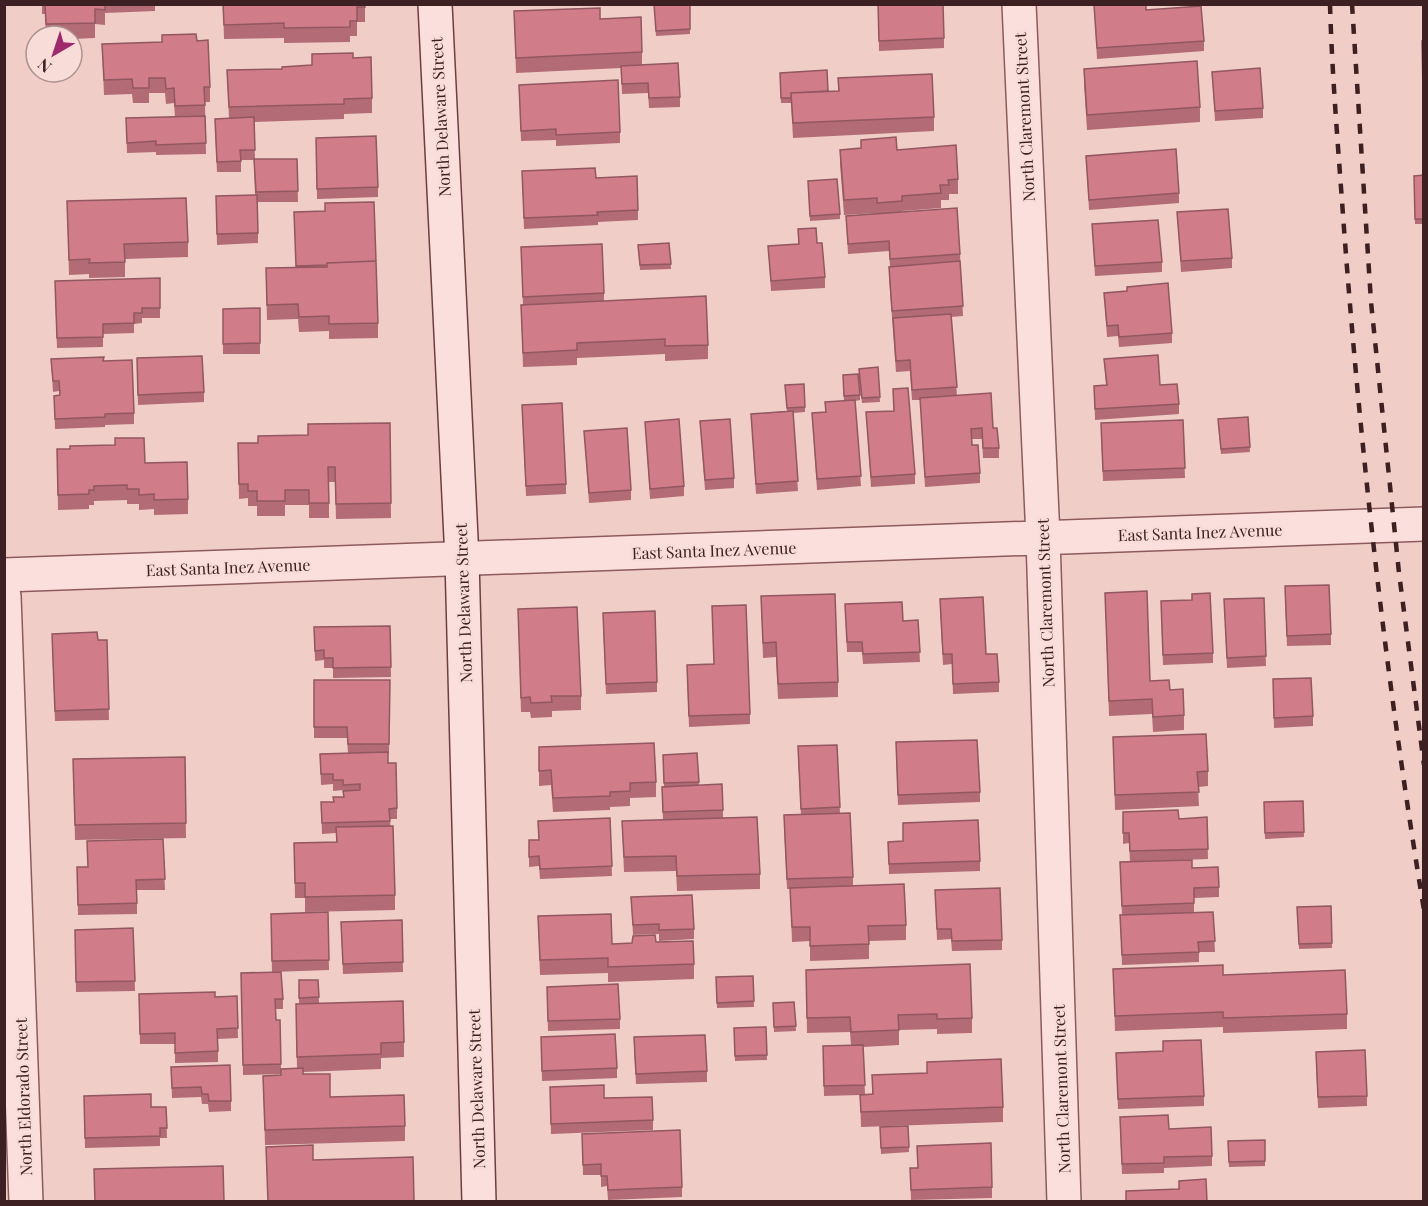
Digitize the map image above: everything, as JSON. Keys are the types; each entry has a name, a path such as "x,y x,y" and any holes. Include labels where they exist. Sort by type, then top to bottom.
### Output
{"street":[{"name":"North Delaware Street","path":"435,4 462,559 479,1202"},
{"name":"North Claremont Street","path":"1019,4 1043,538 1064,1202"},
{"name":"East Santa Inez Avenue","path":"4,575 1424,524"},
{"name":"North Eldorado Street","path":"4,596 26,1202"}],"building":[{"path":"45,4 105,4 105,10 95,9 95,23 46,24"},
{"path":"223,4 365,4 365,7 357,7 357,21 350,21 350,27 284,28 284,23 224,25"},
{"path":"654,4 690,4 690,29 656,31"},
{"path":"878,4 943,4 944,38 879,41"},
{"path":"1146,4 1146,10 1201,6 1204,41 1097,48 1094,5"},
{"path":"600,8 600,19 641,17 642,52 516,58 514,11"},
{"path":"196,34 197,41 208,40 210,87 204,87 205,105 175,106 174,88 166,89 165,78 149,78 149,88 133,88 132,79 104,80 102,44 162,42 162,35"},
{"path":"1422,41 1424,41 1424,91 1423,91"},
{"path":"353,53 353,58 371,57 372,98 344,99 344,104 229,107 227,70 282,69 282,67 312,65 312,54"},
{"path":"1197,61 1200,107 1087,115 1084,69"},
{"path":"678,63 680,97 649,98 648,83 622,84 621,66"},
{"path":"1260,68 1263,108 1215,111 1212,72"},
{"path":"827,70 828,91 791,93 791,98 781,98 780,73"},
{"path":"932,74 934,117 793,123 791,93 839,91 838,78"},
{"path":"618,80 620,132 556,135 556,129 521,131 519,85"},
{"path":"205,116 206,143 156,145 156,141 127,143 126,118"},
{"path":"254,117 255,150 240,150 241,161 217,162 215,119"},
{"path":"376,136 378,187 317,189 316,138"},
{"path":"896,137 897,150 956,145 958,179 948,180 949,185 940,185 941,193 902,196 902,201 877,203 877,198 844,200 840,150 861,148 861,140"},
{"path":"1176,149 1179,193 1089,200 1086,156"},
{"path":"254,159 297,159 298,191 256,192"},
{"path":"595,168 596,178 637,176 638,210 597,212 598,215 524,218 522,171"},
{"path":"1424,175 1424,219 1415,219 1414,176"},
{"path":"837,179 840,214 810,216 808,181"},
{"path":"257,195 258,233 217,234 216,196"},
{"path":"186,198 188,242 124,244 125,262 89,263 90,259 69,260 67,201"},
{"path":"374,202 376,261 296,266 294,212 325,211 325,203"},
{"path":"957,208 960,254 890,259 889,241 848,244 846,216"},
{"path":"1228,209 1232,258 1181,261 1177,212"},
{"path":"1158,220 1162,262 1095,266 1092,224"},
{"path":"816,228 817,243 822,243 825,277 771,281 768,246 799,244 798,229"},
{"path":"669,243 671,264 640,265 638,245"},
{"path":"602,244 604,293 523,297 521,247"},
{"path":"376,261 378,323 329,324 329,316 299,317 298,304 267,305 266,268 327,267 327,263"},
{"path":"960,261 963,306 892,311 889,267"},
{"path":"160,278 160,308 142,308 142,313 134,313 134,323 103,324 103,337 57,338 55,281"},
{"path":"1168,283 1172,333 1119,337 1118,325 1107,326 1104,293 1127,291 1127,287"},
{"path":"706,296 708,345 665,346 665,339 577,343 577,350 523,353 521,305"},
{"path":"260,308 260,343 223,344 223,309"},
{"path":"951,314 957,387 912,390 910,360 896,361 893,318"},
{"path":"1158,355 1160,385 1177,384 1179,404 1095,409 1094,386 1107,385 1104,359"},
{"path":"202,356 204,392 138,395 137,358"},
{"path":"104,357 103,361 132,360 134,413 55,419 54,396 60,395 59,381 53,381 51,359"},
{"path":"878,367 880,397 862,398 859,369"},
{"path":"858,374 860,395 844,396 843,375"},
{"path":"804,384 805,407 787,408 785,385"},
{"path":"908,388 915,474 871,477 866,412 894,411 893,389"},
{"path":"991,393 993,428 997,428 999,448 983,448 982,428 971,429 972,445 978,445 980,473 925,477 920,398"},
{"path":"855,400 861,476 817,479 812,413 826,412 825,402"},
{"path":"562,403 566,484 526,486 522,405"},
{"path":"793,411 798,481 756,484 751,414"},
{"path":"1248,417 1250,447 1221,449 1218,419"},
{"path":"679,419 684,486 650,489 645,422"},
{"path":"730,419 734,478 705,480 700,421"},
{"path":"1183,420 1185,468 1103,471 1101,423"},
{"path":"390,423 391,503 336,504 335,467 328,467 329,503 309,503 309,490 285,490 285,501 257,501 257,491 248,491 248,484 239,484 238,443 258,443 258,436 308,435 308,424"},
{"path":"627,428 631,490 589,493 584,431"},
{"path":"115,438 144,438 145,463 187,462 188,499 154,500 154,494 139,495 139,489 127,489 127,485 94,486 94,490 89,490 89,494 58,495 57,449 70,449 70,446 115,445"},
{"path":"1329,585 1331,634 1287,636 1285,586"},
{"path":"1147,591 1150,681 1169,680 1170,690 1183,689 1184,715 1153,717 1152,699 1109,701 1105,593"},
{"path":"1210,593 1213,653 1163,655 1161,601 1192,600 1192,594"},
{"path":"835,594 838,682 778,684 776,642 763,643 761,596"},
{"path":"983,597 986,654 997,654 999,682 953,684 952,654 943,654 940,599"},
{"path":"1264,598 1266,656 1227,658 1224,599"},
{"path":"902,602 903,621 918,620 920,652 863,654 862,642 847,642 845,604"},
{"path":"746,605 750,714 689,716 687,665 714,664 712,606"},
{"path":"577,607 581,696 551,696 552,702 531,703 530,697 521,698 518,609"},
{"path":"655,611 657,682 606,684 603,613"},
{"path":"390,626 391,667 333,668 333,658 324,658 324,650 315,651 314,627"},
{"path":"97,632 98,640 107,640 109,709 55,711 52,634"},
{"path":"1311,678 1313,716 1274,718 1273,679"},
{"path":"314,680 390,680 389,744 348,744 347,727 314,727"},
{"path":"1206,734 1208,771 1197,772 1199,792 1115,795 1113,737"},
{"path":"977,740 980,792 898,795 896,742"},
{"path":"654,743 656,782 630,783 630,791 610,792 610,796 553,798 551,770 539,771 539,747"},
{"path":"837,745 840,807 801,809 798,746"},
{"path":"388,752 388,763 396,763 397,808 389,809 390,821 322,823 321,802 334,802 333,797 344,797 343,791 360,790 360,784 343,785 343,780 333,780 333,774 321,774 320,754"},
{"path":"697,753 699,782 664,783 663,755"},
{"path":"185,757 186,823 75,825 73,759"},
{"path":"722,784 723,810 663,812 662,787"},
{"path":"1303,801 1304,832 1265,833 1264,802"},
{"path":"1178,810 1179,819 1207,817 1208,849 1130,851 1129,833 1123,833 1123,812"},
{"path":"850,813 853,877 787,879 784,815"},
{"path":"757,817 760,874 677,876 676,856 624,857 622,821"},
{"path":"610,818 612,866 540,869 539,856 529,857 529,840 539,840 538,821"},
{"path":"978,820 980,861 889,864 888,842 903,841 903,823"},
{"path":"393,826 395,895 305,897 305,883 295,883 294,843 337,842 336,827"},
{"path":"163,839 165,879 136,880 137,903 78,905 77,867 88,867 87,841"},
{"path":"1192,860 1192,868 1218,867 1219,887 1194,888 1194,903 1122,906 1120,862"},
{"path":"904,884 906,925 868,926 869,944 810,946 810,927 792,927 790,888"},
{"path":"1000,888 1002,940 952,941 951,929 937,929 935,890"},
{"path":"692,895 694,929 659,930 659,924 633,925 631,897"},
{"path":"1331,906 1332,943 1299,944 1297,907"},
{"path":"328,912 329,960 272,961 271,914"},
{"path":"1213,912 1215,941 1198,942 1199,952 1122,955 1120,915"},
{"path":"611,914 612,944 632,943 633,936 655,935 656,942 693,941 694,964 608,967 608,958 540,960 538,916"},
{"path":"402,920 403,962 343,964 341,922"},
{"path":"133,928 135,981 76,982 75,930"},
{"path":"970,964 972,1018 937,1019 937,1014 898,1015 899,1030 851,1032 850,1017 807,1018 806,970"},
{"path":"1223,965 1223,975 1345,970 1347,1014 1223,1018 1223,1012 1115,1016 1113,969"},
{"path":"281,972 283,999 275,999 276,1020 280,1020 281,1064 243,1065 241,973"},
{"path":"753,976 754,1001 717,1003 716,977"},
{"path":"299,980 318,980 319,997 299,998"},
{"path":"618,984 620,1019 548,1021 547,987"},
{"path":"215,992 215,997 237,996 238,1028 217,1029 218,1051 175,1053 175,1033 140,1034 139,994"},
{"path":"403,1001 404,1042 381,1043 381,1054 297,1057 296,1004"},
{"path":"794,1002 796,1026 774,1027 773,1003"},
{"path":"766,1027 767,1055 735,1056 734,1028"},
{"path":"615,1034 617,1068 542,1071 541,1037"},
{"path":"705,1035 707,1071 636,1074 634,1037"},
{"path":"1201,1040 1204,1096 1118,1099 1116,1053 1163,1051 1163,1041"},
{"path":"863,1045 865,1085 824,1086 823,1046"},
{"path":"1365,1050 1367,1096 1318,1097 1316,1052"},
{"path":"1001,1059 1003,1107 861,1112 860,1095 873,1094 872,1075 927,1073 927,1062"},
{"path":"230,1065 231,1101 209,1101 208,1094 202,1094 201,1087 172,1088 171,1067"},
{"path":"303,1068 303,1074 330,1074 330,1097 404,1095 405,1126 265,1130 263,1076 281,1075 281,1069"},
{"path":"604,1085 604,1098 652,1097 653,1120 551,1124 550,1087"},
{"path":"151,1094 151,1107 166,1107 167,1128 160,1128 160,1136 85,1138 84,1096"},
{"path":"1168,1115 1169,1129 1211,1127 1212,1156 1164,1157 1164,1163 1122,1164 1120,1117"},
{"path":"908,1126 909,1147 881,1148 880,1127"},
{"path":"680,1130 682,1187 608,1190 607,1176 601,1176 601,1164 583,1165 582,1134"},
{"path":"1265,1140 1265,1161 1229,1162 1228,1141"},
{"path":"991,1143 992,1187 911,1190 910,1168 918,1168 917,1146"},
{"path":"313,1145 313,1160 413,1157 414,1201 268,1202 266,1147"},
{"path":"223,1166 224,1202 95,1202 94,1169"},
{"path":"1206,1179 1207,1202 1126,1202 1126,1191 1179,1189 1179,1181"}],"railway":[{"path":"1330,4 1343,215 1366,477 1386,650 1424,910"},
{"path":"1352,4 1371,302 1399,573 1424,765"}]}
